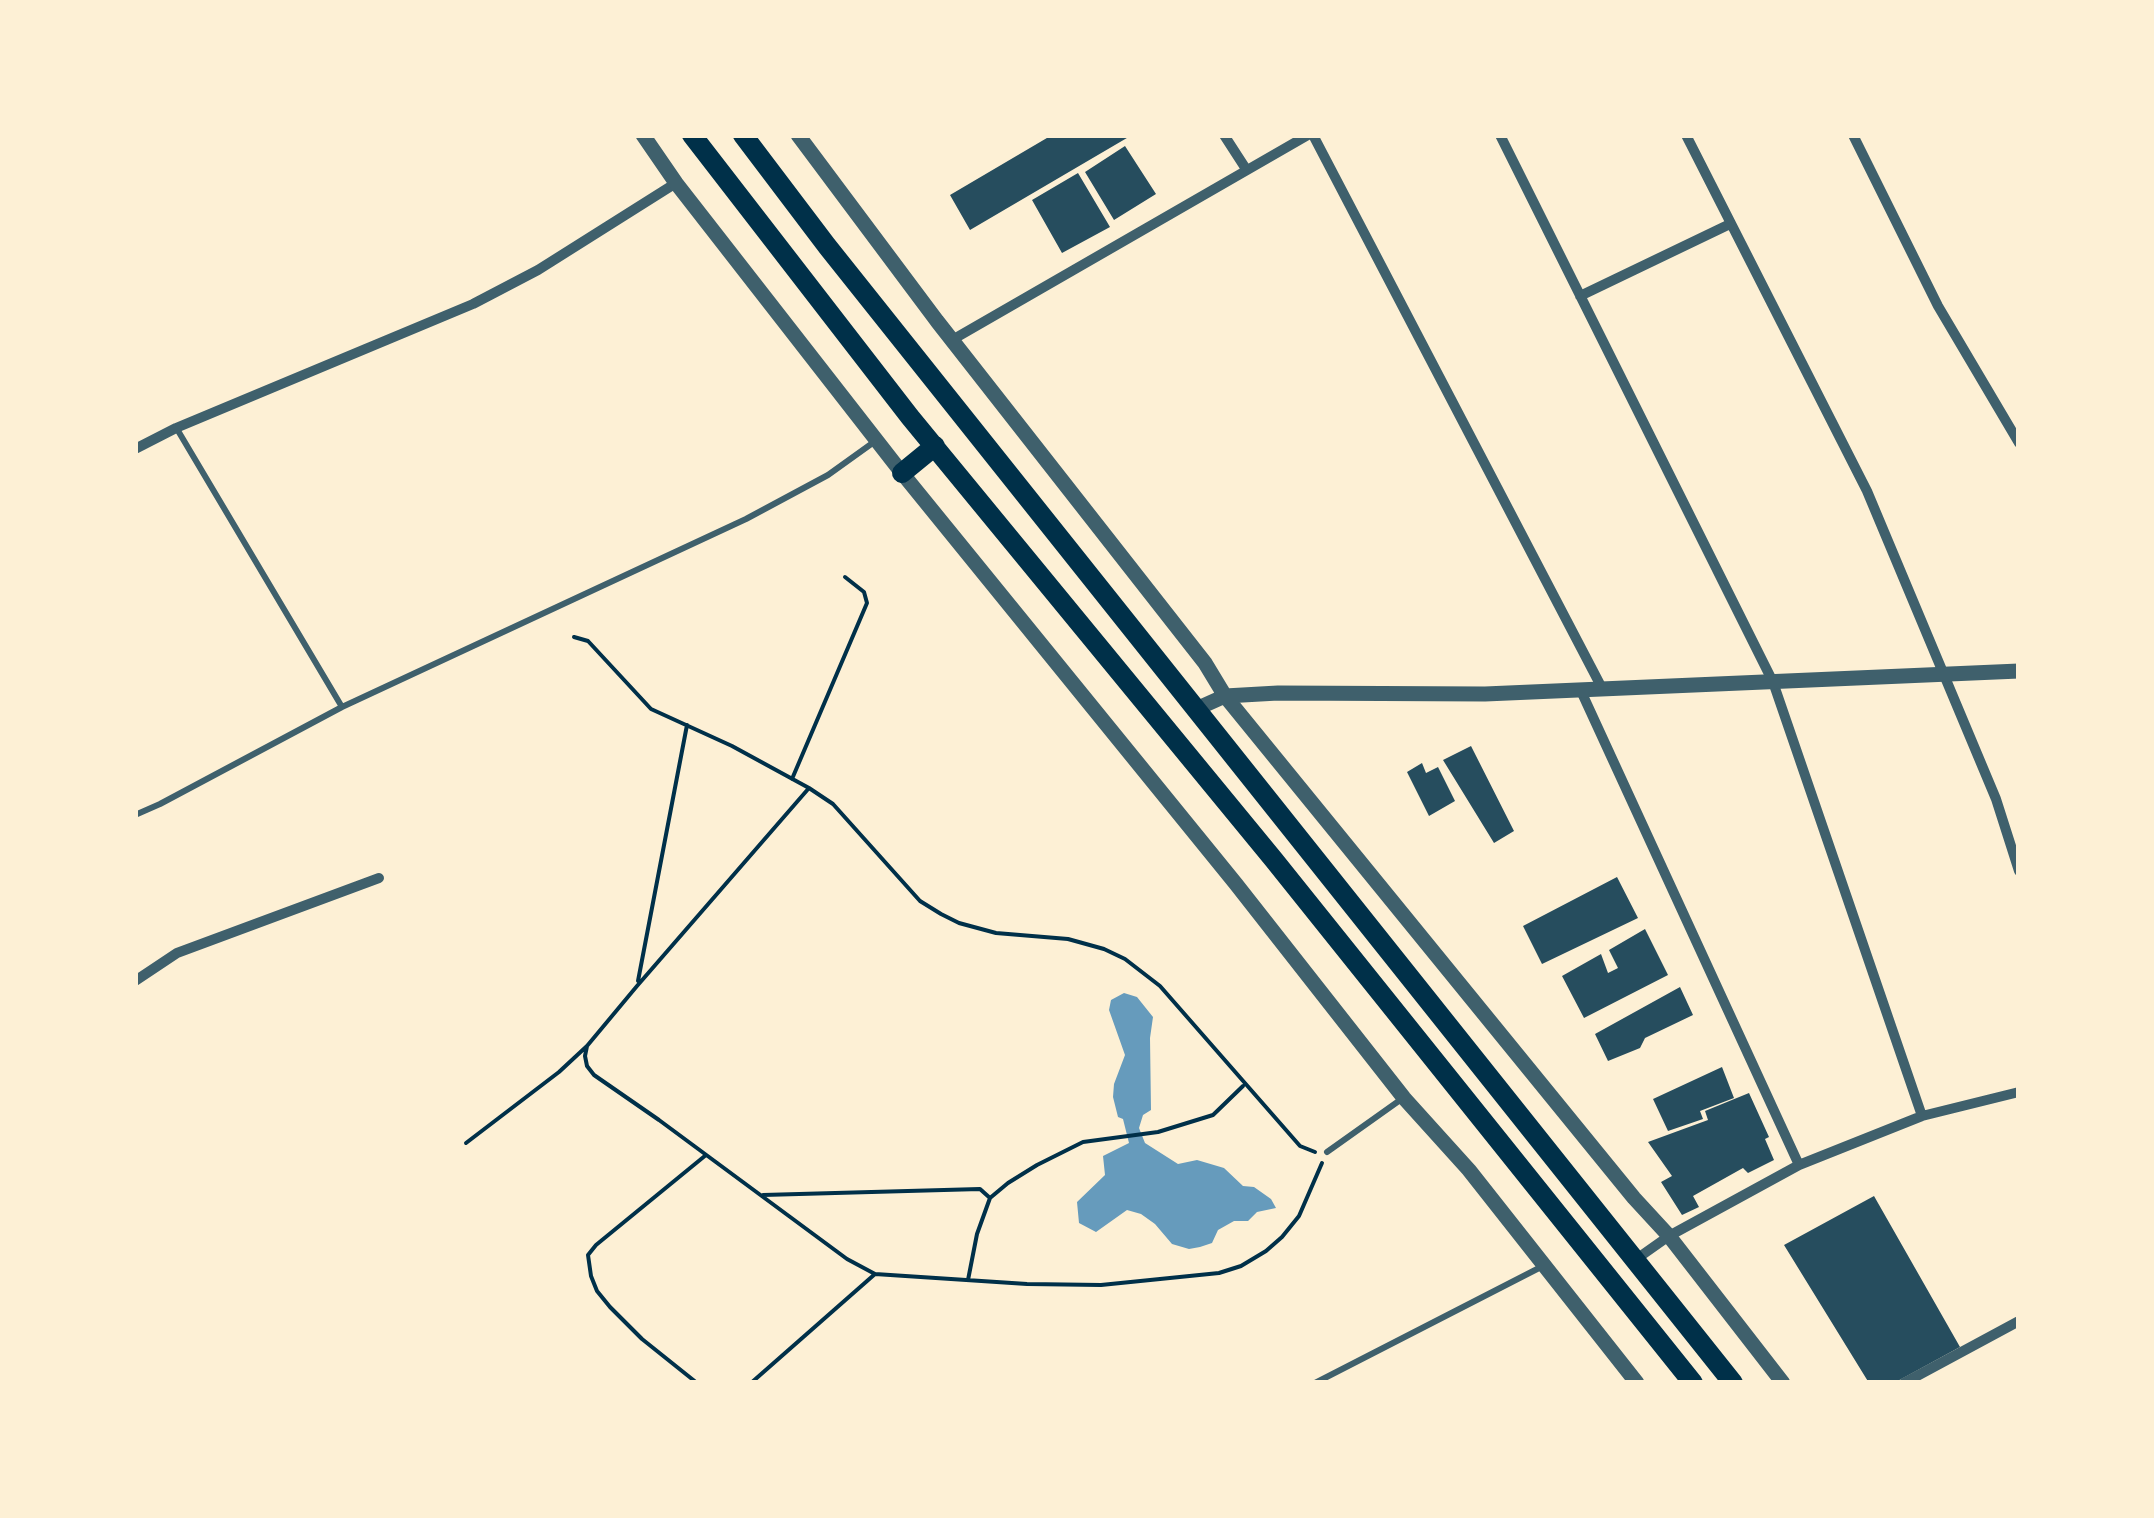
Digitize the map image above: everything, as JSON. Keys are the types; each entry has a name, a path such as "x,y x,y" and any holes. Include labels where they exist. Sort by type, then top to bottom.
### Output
{"highway":[{"path":"692,135 935,446 1274,860 1693,1383"},
{"path":"743,135 826,246 1733,1383"},
{"path":"902,473 935,446"}],"street":[{"path":"643,135 676,183 902,473 1637,1383"},
{"path":"798,135 1205,664 1225,696 1668,1236 1783,1383"},
{"path":"1224,135 1246,170"},
{"path":"952,340 1310,135 1603,690"},
{"path":"1500,135 1773,682 1922,1116"},
{"path":"1686,135 1867,491 1996,800 2019,871"},
{"path":"1853,135 1938,306 2019,444"},
{"path":"135,448 473,304 538,270 676,183"},
{"path":"1580,296 1730,224"},
{"path":"1196,709 1225,696 1278,693 1485,694 2019,672"},
{"path":"1581,690 1799,1165"},
{"path":"135,981 177,954 379,878"},
{"path":"1635,1260 1668,1236 1799,1165 1922,1116 2019,1092"},
{"path":"1904,1383 2019,1321"}],"lane":[{"path":"176,428 342,707"},
{"path":"135,815 342,707 746,519 828,475 877,439"},
{"path":"1327,1152 1404,1098"},
{"path":"1315,1383 1544,1266"}],"path":[{"path":"792,779 867,602 864,592 845,576"},
{"path":"574,637 588,641 651,709 792,779 833,804 920,901 940,914 996,933 1068,939 1126,959 1160,986 1300,1146 1312,1152 1327,1152 1300,1216 1282,1237 1241,1266 1219,1273 1101,1285 876,1274 847,1260 594,1075 587,1066 588,1046"},
{"path":"637,986 687,725"},
{"path":"466,1143 588,1046 809,788"},
{"path":"968,1280 977,1234 990,1198 1008,1182 1083,1142 1158,1132 1213,1114 1245,1084"},
{"path":"697,1383 642,1340 610,1307 597,1291 588,1255 596,1244 706,1155"},
{"path":"759,1195 980,1189 990,1198"},
{"path":"751,1383 876,1274"}],"water":[{"path":"1124,993 1137,997 1153,1017 1151,1110 1143,1115 1139,1128 1145,1143 1178,1164 1197,1160 1224,1168 1243,1186 1254,1187 1271,1199 1276,1208 1257,1212 1248,1221 1234,1221 1218,1230 1212,1243 1200,1247 1189,1249 1172,1244 1155,1224 1127,1210 1096,1232 1079,1223 1077,1202 1105,1175 1103,1156 1129,1143 1113,1097 1125,1055 1109,1010 1111,1000"}],"building":[{"path":"1052,135 1132,135 970,230 950,195"},
{"path":"1125,146 1156,194 1114,220 1085,172"},
{"path":"1078,173 1110,227 1062,253 1032,200"},
{"path":"1471,746 1514,831 1494,843 1443,760"},
{"path":"1422,763 1426,773 1438,767 1455,801 1429,816 1407,772"},
{"path":"1617,877 1638,918 1542,964 1523,926"},
{"path":"1645,929 1668,975 1584,1018 1562,976 1601,954 1608,973 1618,968 1609,950"},
{"path":"1680,987 1693,1015 1645,1038 1640,1048 1608,1061 1595,1034"},
{"path":"1722,1067 1734,1098 1700,1111 1703,1119 1668,1131 1653,1099"},
{"path":"1749,1093 1769,1137 1765,1139 1774,1160 1748,1173 1743,1168 1693,1196 1699,1207 1682,1215 1661,1182 1672,1176 1648,1142 1708,1120 1705,1111"},
{"path":"1874,1196 1960,1347 1894,1383 1869,1383 1784,1245"}]}
